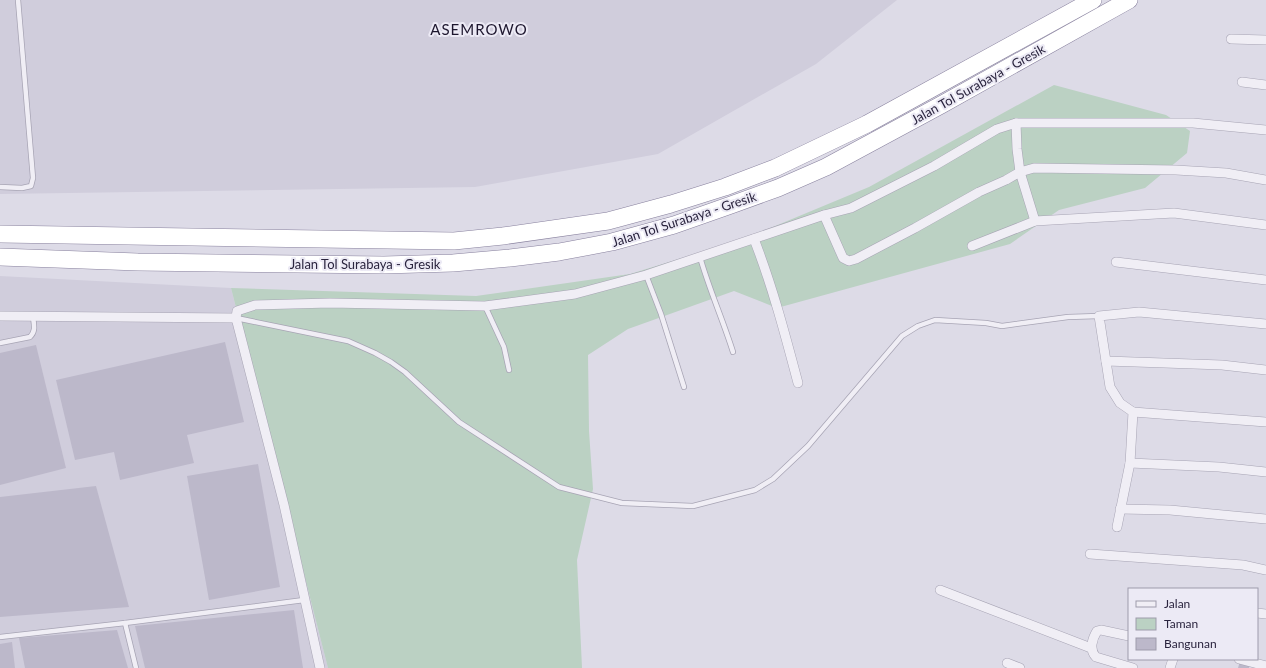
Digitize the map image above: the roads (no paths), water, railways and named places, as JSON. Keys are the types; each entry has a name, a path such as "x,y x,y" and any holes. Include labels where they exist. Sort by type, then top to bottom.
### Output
{"highway":[{"name":"Jalan Tol Surabaya - Gresik","path":"0,234 454,241 503,236 608,221 671,204 725,186 796,158 866,124 1093,0"},
{"name":"Jalan Tol Surabaya - Gresik","path":"0,257 138,262 384,265 453,263 510,258 559,252 612,242 674,225 778,188 826,167 941,106 1129,0"}],"street":[{"path":"1231,39 1266,40"},
{"path":"1242,82 1266,85"},
{"path":"320,668 278,484 236,318 237,311 255,305 330,303 485,306 575,294 646,275 824,215 851,208 934,166 997,129 1016,124 1193,123 1266,130"},
{"path":"1016,124 1020,172 1035,221"},
{"path":"824,215 843,258 849,260 856,259 979,192 1020,172 1034,168 1176,170 1226,173 1266,180"},
{"path":"972,246 1035,221 1174,213 1266,225"},
{"path":"754,239 763,262 784,329 798,383"},
{"path":"1116,262 1266,280"},
{"path":"1266,324 1139,312 1099,316 1110,386 1120,403 1133,412 1266,422"},
{"path":"0,316 236,318"},
{"path":"1106,361 1222,365 1266,370"},
{"path":"1117,527 1130,463 1133,412"},
{"path":"1130,463 1219,467 1266,472"},
{"path":"1120,509 1170,510 1266,519"},
{"path":"1090,554 1242,565 1266,570"},
{"path":"940,590 1091,648"},
{"path":"1128,636 1101,630 1097,631 1091,648 1096,657 1133,668"},
{"path":"1243,660 1266,666"},
{"path":"1007,662 1020,668"}],"lane":[{"path":"0,187 22,188 30,186 33,178 18,0"},
{"path":"700,257 707,282 725,327 733,352"},
{"path":"646,275 661,314 684,388"},
{"path":"485,306 504,347 508,370"},
{"path":"236,318 348,341 375,353 405,372 459,422 559,487 622,503 693,506 755,490 773,479 808,446 902,336 918,326 935,320 986,323 1002,326 1099,316"},
{"path":"0,343 30,337 34,334 35,330 33,317"},
{"path":"0,637 125,623 304,600"},
{"path":"125,623 136,668"}],"district":[{"name":"ASEMROWO","path":"479,29"}]}
